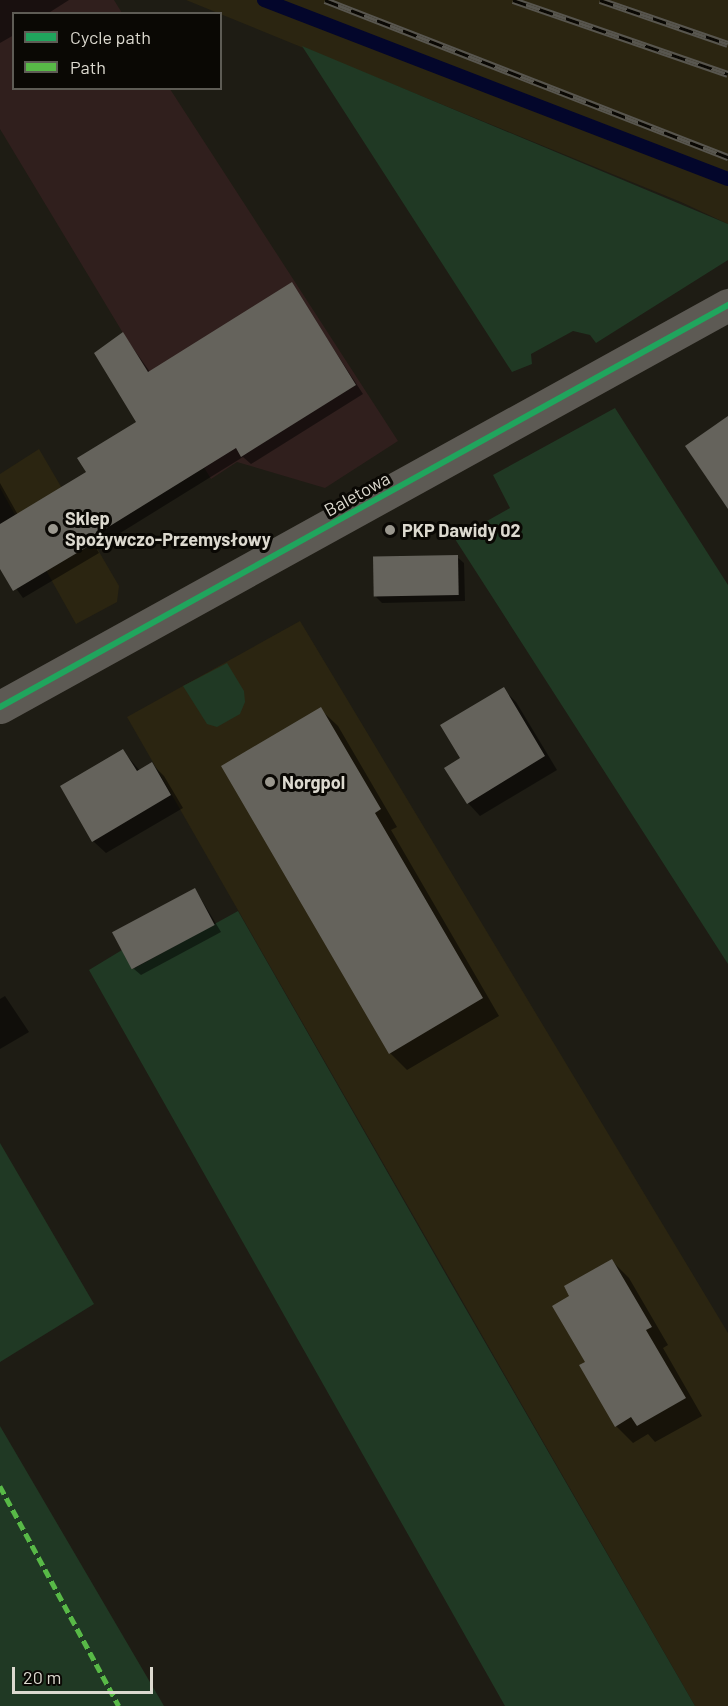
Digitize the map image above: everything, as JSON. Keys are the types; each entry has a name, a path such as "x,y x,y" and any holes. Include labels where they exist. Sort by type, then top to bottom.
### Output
{"street":[{"name":"Baletowa","path":"0,707 728,305"}],"shaded area":[{"path":"0,0 114,0 121,12 12,12 12,90 171,90 398,441 325,488 237,462 211,479 0,129"},
{"path":"186,0 728,0 728,224 681,202 222,15 222,12 215,12"},
{"path":"39,449 119,586 117,602 76,624 0,488 0,474"},
{"path":"300,621 728,1333 728,1706 695,1706 127,717"}],"green space":[{"path":"302,46 728,224 728,260 596,343 590,335 573,331 531,354 532,364 512,372"},
{"path":"615,408 728,585 728,964 455,539 510,508 493,475"},
{"path":"227,663 244,691 245,702 240,714 217,727 207,724 183,686"},
{"path":"238,911 695,1706 505,1706 89,970 122,950 133,969"},
{"path":"0,1143 94,1304 0,1362"},
{"path":"0,1426 164,1706 0,1706"}],"building":[{"path":"292,282 356,385 241,457 236,448 89,539 92,544 13,591 0,569 0,524 86,472 77,458 136,422 94,353 123,332 148,372"},
{"path":"728,416 728,509 685,446"},
{"path":"458,555 459,595 374,596 373,556"},
{"path":"504,687 545,756 467,804 444,768 460,758 440,725"},
{"path":"321,707 381,809 375,813 483,998 389,1054 221,766"},
{"path":"123,749 137,771 152,762 171,795 92,842 60,786"},
{"path":"195,888 215,925 132,969 112,932"},
{"path":"612,1259 652,1327 646,1330 686,1398 637,1426 631,1417 615,1427 579,1365 585,1362 552,1306 569,1296 564,1286"}],"waterway":[{"path":"264,0 728,179"}],"railway":[{"path":"325,0 728,157"},
{"path":"513,0 728,74"},
{"path":"600,0 728,44"}],"marked path":[{"path":"0,1486 119,1706"}],"cycle path":[{"path":"0,707 728,305"}],"place":[{"name":"Sklep Spożywczo-Przemysłowy","path":"53,529"},
{"name":"PKP Dawidy 02","path":"390,530"},
{"name":"Norgpol","path":"270,782"}]}
